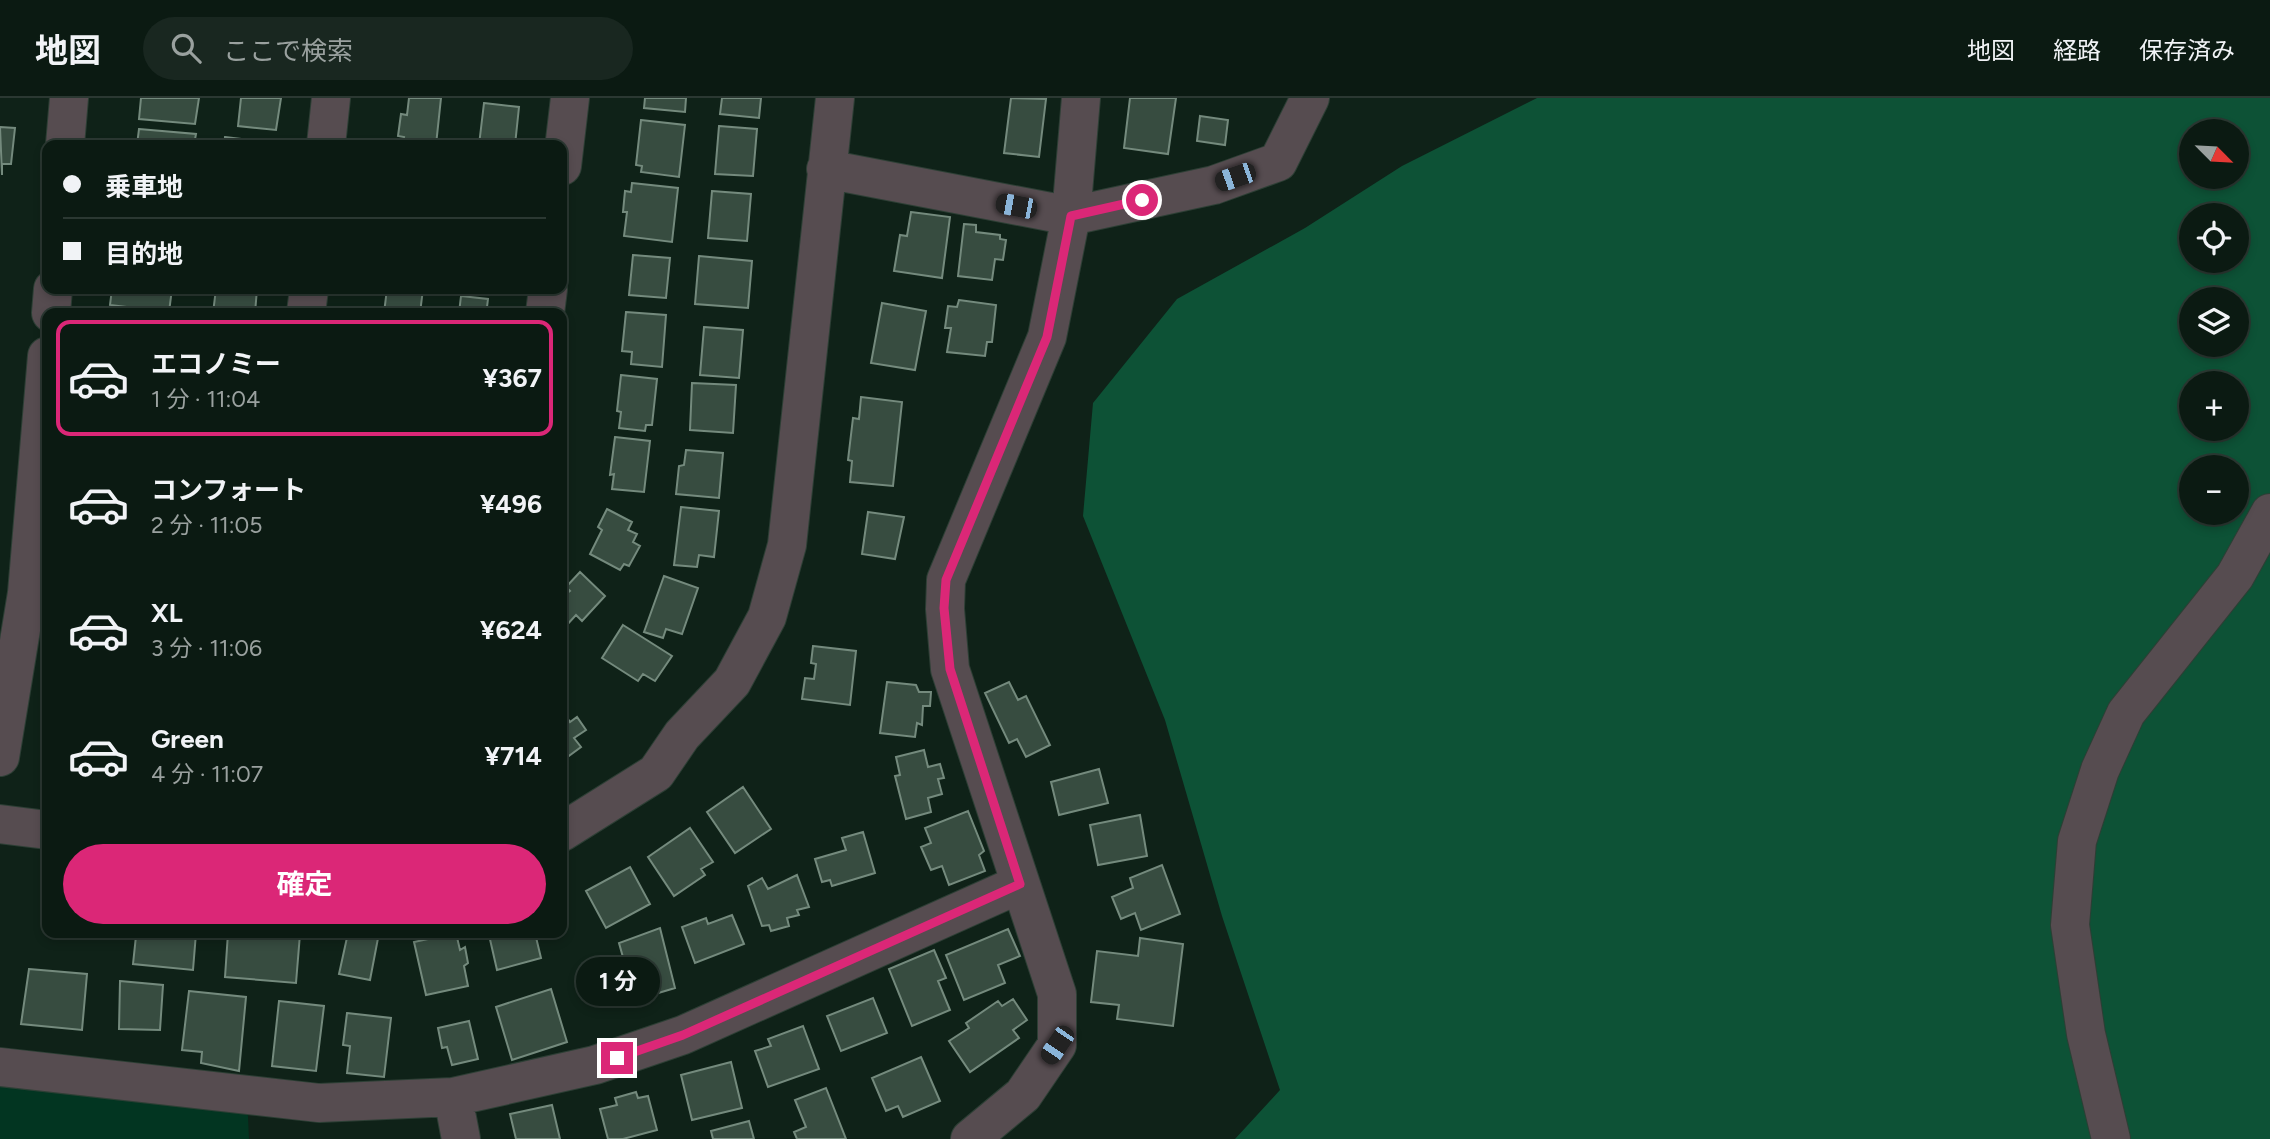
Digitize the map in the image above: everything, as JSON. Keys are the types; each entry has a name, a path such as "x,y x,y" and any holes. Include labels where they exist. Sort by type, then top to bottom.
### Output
{"street":[{"path":"65,140 69,98"},
{"path":"327,140 331,98"},
{"path":"565,140 569,98"},
{"path":"567,829 656,773 682,735 732,682 767,617 788,545 835,98"},
{"path":"970,1139 1023,1095 1057,1045 1057,994 950,669 944,608 946,580 1047,337 1071,216 1081,98"},
{"path":"826,169 1071,216 1214,185 1278,162 1310,98"},
{"path":"0,757 25,592 42,410"},
{"path":"2111,1139 2086,1034 2070,925 2077,841 2100,770 2126,713 2235,576 2270,513"},
{"path":"0,824 42,829"},
{"path":"0,1067 320,1103 453,1097 595,1065 683,1035 1020,884"},
{"path":"453,1097 461,1139"}],"green space":[{"path":"1537,98 2270,98 2270,1139 1235,1139 1280,1090 1222,916 1165,720 1083,516 1093,403 1177,299 1305,228 1402,166"},
{"path":"0,1070 247,1095 249,1139 0,1139"}],"building":[{"path":"141,98 199,98 195,124 139,119"},
{"path":"241,98 281,98 276,130 238,126"},
{"path":"409,98 441,98 437,140 403,140 404,137 398,136 401,114 407,115"},
{"path":"645,98 686,98 685,112 644,108"},
{"path":"722,98 761,98 759,118 720,114"},
{"path":"1011,98 1046,99 1039,157 1004,153"},
{"path":"1130,98 1176,98 1168,154 1124,148"},
{"path":"484,103 519,107 516,140 480,140"},
{"path":"1200,116 1228,120 1225,145 1197,141"},
{"path":"641,120 685,125 679,177 641,172 642,166 636,165"},
{"path":"719,126 757,129 753,176 715,174"},
{"path":"0,127 15,128 11,164 2,164 2,175"},
{"path":"139,129 196,134 195,140 138,140"},
{"path":"225,137 249,140 225,140"},
{"path":"632,183 678,188 672,242 624,236 627,212 623,212 625,191 631,192"},
{"path":"712,191 751,194 747,241 708,238"},
{"path":"911,212 950,217 942,278 894,271 900,235 907,236"},
{"path":"964,224 976,225 976,232 1000,235 1000,239 1006,240 1003,260 995,259 992,280 958,276"},
{"path":"633,255 670,258 666,298 629,295"},
{"path":"699,256 752,261 748,308 695,304"},
{"path":"111,294 171,294 170,308 110,305"},
{"path":"215,294 257,294 255,308 214,308"},
{"path":"386,294 422,294 421,308 385,308"},
{"path":"461,296 488,299 487,307 497,307 497,308 460,308"},
{"path":"959,300 996,305 992,342 987,342 985,356 947,352 951,328 945,328 948,306 957,307"},
{"path":"882,303 926,311 915,370 871,363"},
{"path":"626,312 666,315 662,367 631,364 632,352 622,351"},
{"path":"704,327 743,330 739,378 700,375"},
{"path":"621,375 657,379 652,425 646,425 645,431 619,428 621,412 617,411"},
{"path":"692,383 736,385 733,433 690,430"},
{"path":"861,397 902,402 893,486 850,482 852,461 848,460 853,418 859,419"},
{"path":"615,437 650,441 644,492 612,489 614,474 610,475"},
{"path":"686,450 723,453 719,498 676,494 679,466 684,465"},
{"path":"681,507 719,511 714,557 699,555 697,567 674,565"},
{"path":"607,509 632,522 628,530 637,534 633,542 640,546 629,566 624,564 620,570 590,554 602,530 598,527"},
{"path":"868,512 904,517 895,559 862,554"},
{"path":"580,572 605,596 582,621 576,615 567,625 567,593 570,591 567,586"},
{"path":"664,576 698,588 682,634 666,629 663,638 644,632"},
{"path":"623,625 672,656 655,681 643,674 638,681 602,658"},
{"path":"813,646 856,651 850,705 802,699 805,678 814,679 816,664 811,663"},
{"path":"887,682 916,685 919,692 931,692 930,706 923,706 922,725 917,723 915,737 880,733"},
{"path":"1009,682 1018,700 1026,696 1050,745 1026,757 1017,739 1009,743 985,693"},
{"path":"577,717 586,730 574,738 581,747 567,757 567,718 570,722"},
{"path":"924,750 928,767 940,764 944,778 938,779 942,794 928,798 931,812 906,819 895,776 900,775 896,757"},
{"path":"1099,769 1108,803 1059,815 1051,782"},
{"path":"743,787 771,829 735,853 707,812"},
{"path":"968,811 984,851 979,855 985,871 949,885 942,866 931,870 921,847 931,843 925,828"},
{"path":"1140,815 1147,856 1098,865 1090,825"},
{"path":"690,828 713,862 701,869 705,875 674,896 648,857"},
{"path":"863,832 875,873 832,886 830,880 822,882 815,859 846,850 842,838"},
{"path":"1162,865 1180,914 1141,930 1135,913 1121,919 1112,897 1133,888 1130,878"},
{"path":"630,867 650,904 606,928 586,891"},
{"path":"797,875 809,907 797,910 799,915 787,918 789,926 771,931 769,925 762,926 748,886 762,878 768,889"},
{"path":"732,915 744,944 695,963 682,927 706,918 708,924"},
{"path":"660,928 675,988 635,1000 619,943"},
{"path":"1008,929 1020,956 998,965 1005,983 964,1000 946,955"},
{"path":"136,938 196,938 193,970 133,964"},
{"path":"228,938 300,938 296,983 225,977"},
{"path":"347,938 378,938 370,980 339,974"},
{"path":"433,938 457,938 460,950 465,947 468,963 464,966 468,986 426,995 414,942"},
{"path":"490,938 536,938 541,958 497,970"},
{"path":"1140,938 1183,944 1173,1026 1117,1019 1119,1005 1091,1002 1097,951 1138,956"},
{"path":"934,950 946,978 938,981 950,1010 912,1026 889,969"},
{"path":"29,969 87,974 82,1030 21,1024"},
{"path":"120,981 163,985 160,1030 119,1029"},
{"path":"551,989 567,1042 512,1060 496,1007"},
{"path":"189,991 246,997 239,1071 201,1063 202,1052 182,1050"},
{"path":"873,998 887,1033 841,1051 827,1016"},
{"path":"1013,999 1027,1020 1013,1030 1019,1038 970,1072 949,1041 969,1028 966,1023 998,1001 1002,1006"},
{"path":"279,1001 324,1006 316,1071 272,1066"},
{"path":"347,1013 391,1018 384,1077 347,1073 350,1046 343,1045"},
{"path":"469,1021 478,1059 452,1065 447,1047 442,1048 438,1028"},
{"path":"803,1026 819,1069 768,1087 755,1051 771,1046 768,1039"},
{"path":"921,1057 940,1101 903,1117 898,1106 886,1111 872,1078"},
{"path":"731,1062 742,1108 692,1120 681,1075"},
{"path":"826,1088 846,1139 797,1139 794,1132 806,1127 795,1100"},
{"path":"636,1092 638,1098 648,1096 657,1130 623,1139 608,1139 600,1109 617,1105 615,1098"},
{"path":"552,1105 560,1139 516,1139 510,1114"},
{"path":"749,1121 754,1139 713,1139 711,1131"}],"route":[{"path":"617,1058 683,1035 810,975 1020,884 950,669 944,608 946,580 1047,337 1071,216 1142,200"}]}
